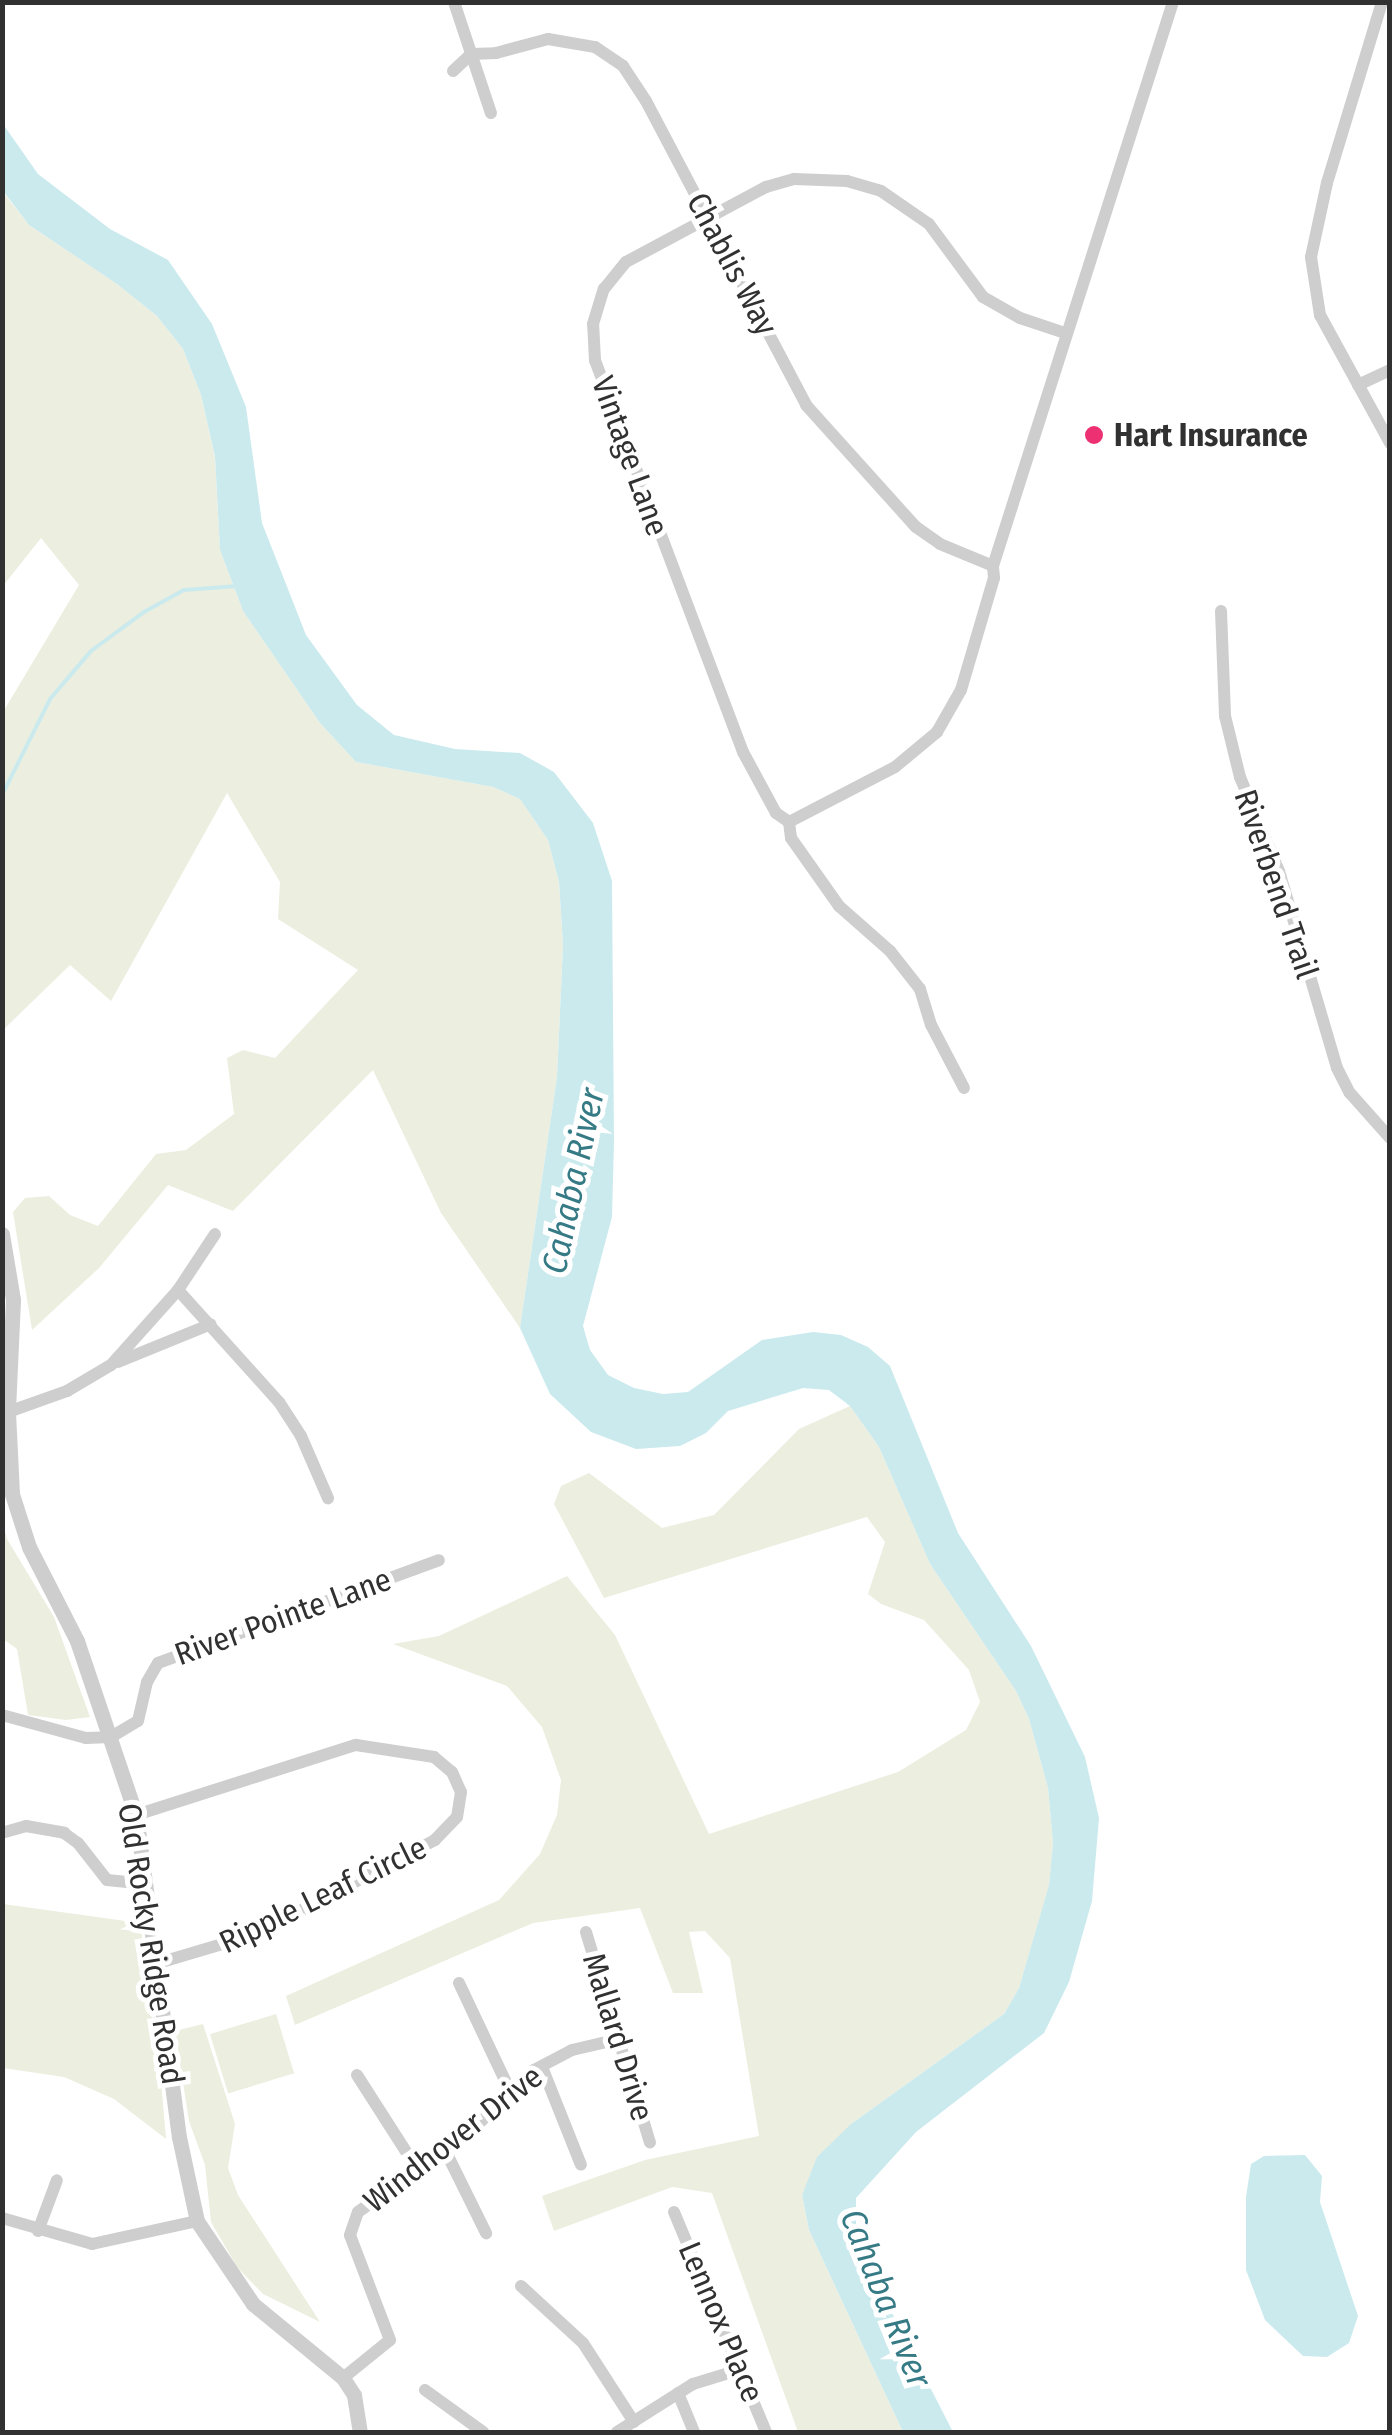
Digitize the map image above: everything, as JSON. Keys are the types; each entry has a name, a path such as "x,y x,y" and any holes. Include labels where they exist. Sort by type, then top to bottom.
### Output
{"street":[{"path":"454,2 492,113"},
{"path":"788,822 895,767 937,732 960,690 994,578 993,566 1172,2"},
{"path":"1382,2 1312,245 1312,278 1320,315 1390,442"},
{"name":"Chablis Way","path":"471,54 496,53 548,38 594,47 623,66 646,102 806,405 916,527 993,566"},
{"path":"453,71 471,54"},
{"name":"Vintage Lane","path":"964,1088 931,1025 920,989 890,951 839,906 791,838 788,822 776,813 725,713 595,360 593,324 604,289 626,262 766,187 794,179 847,181 882,191 930,224 984,297 1020,318 1065,333"},
{"path":"1358,385 1390,370"},
{"name":"Riverbend Trail","path":"1221,610 1224,716 1240,776 1279,871 1337,1068 1350,1093 1390,1138"},
{"name":"Old Rocky Ridge Road","path":"2,1234 13,1300 9,1476 19,1522 73,1631 136,1816 159,1963 179,2137 197,2221 253,2304 343,2378"},
{"path":"111,1365 178,1290 215,1234"},
{"path":"178,1290 280,1402 328,1498"},
{"path":"8,1412 67,1391 111,1365 211,1324"},
{"name":"River Pointe Lane","path":"111,1737 138,1721 147,1682 158,1664 439,1560"},
{"path":"2,1715 86,1738 111,1737"},
{"name":"Ripple Leaf Circle","path":"136,1816 356,1745 434,1757 452,1772 461,1792 457,1816 434,1840 256,1934 159,1963"},
{"path":"5,1832 26,1826 64,1833 78,1843 108,1880 148,1884"},
{"name":"Mallard Drive","path":"586,1932 650,2143"},
{"path":"460,1983 510,2091"},
{"name":"Windhover Drive","path":"343,2378 390,2340 350,2235 358,2212 469,2132 510,2091 542,2067 572,2050 619,2039"},
{"path":"542,2067 582,2166"},
{"path":"358,2075 418,2169"},
{"path":"445,2150 486,2233"},
{"path":"38,2232 57,2180"},
{"name":"Lennox Place","path":"674,2212 766,2432"},
{"path":"2,2218 80,2243 104,2243 197,2221"},
{"path":"521,2286 583,2343 634,2422"},
{"path":"618,2432 678,2393 742,2369"},
{"path":"343,2378 354,2395 360,2432"},
{"path":"426,2390 484,2432"},
{"path":"678,2393 694,2432"}],"shaded area":[{"path":"2,191 29,225 157,316 183,349 201,395 215,458 220,550 243,611 320,723 356,762 493,787 520,799 548,840 559,882 563,945 557,1077 520,1328 441,1213 373,1070 233,1211 168,1185 99,1268 32,1330 13,1212 25,1198 49,1196 70,1215 98,1226 156,1154 186,1150 234,1114 227,1058 243,1050 275,1058 358,970 278,919 280,882 227,793 111,1001 70,965 3,1030 3,712 79,585 41,538 3,586"},
{"path":"850,1406 879,1447 930,1564 1016,1691 1029,1719 1048,1788 1053,1843 1049,1886 1019,1988 1004,2014 851,2124 802,2195 809,2230 903,2432 798,2432 712,2193 672,2187 554,2231 542,2196 645,2160 759,2136 730,1958 705,1931 689,1932 703,1993 673,1993 640,1908 533,1923 295,2025 286,1996 499,1900 540,1854 557,1815 561,1780 542,1727 507,1686 393,1644 439,1636 567,1576 615,1635 709,1834 898,1772 966,1730 980,1702 969,1670 924,1620 881,1604 868,1594 885,1542 867,1517 604,1598 554,1504 561,1486 589,1473 662,1528 714,1515 799,1429"},
{"path":"2,1521 7,1539 54,1617 90,1717 66,1720 28,1715 17,1649 3,1639"},
{"path":"3,1904 140,1923 157,2033 166,2139 114,2099 64,2077 3,2068"},
{"path":"276,2014 294,2073 228,2093 210,2034"},
{"path":"203,2024 235,2124 228,2168 238,2195 320,2322 263,2294 237,2267 211,2222 205,2165 189,2121 175,2031"}],"water":[{"name":"Cahaba River","path":"3,124 38,174 110,229 168,260 212,324 246,407 262,523 306,635 357,705 394,735 455,749 520,753 554,772 593,823 612,881 614,1142 612,1217 583,1326 590,1350 608,1375 634,1388 663,1394 688,1392 762,1340 813,1332 841,1335 868,1347 890,1366 958,1533 1031,1646 1085,1757 1099,1818 1092,1901 1069,1982 1044,2033 916,2132 856,2198 856,2224 889,2307 953,2432 903,2432 809,2230 802,2195 817,2157 851,2124 1004,2014 1019,1988 1049,1885 1053,1843 1048,1788 1029,1719 1016,1691 930,1564 879,1447 850,1406 829,1390 803,1388 728,1411 706,1433 680,1446 636,1449 591,1432 550,1394 520,1328 557,1077 563,945 559,882 548,840 520,799 493,787 356,762 320,723 243,611 220,550 215,457 201,395 183,349 157,316 29,225 3,191"},
{"path":"1305,2155 1322,2176 1320,2202 1358,2316 1349,2343 1327,2357 1303,2356 1265,2320 1246,2270 1246,2197 1251,2164 1264,2156"}],"waterway":[{"path":"2,795 50,699 91,651 144,612 184,590 238,586"}],"place":[{"name":"Hart Insurance","path":"1094,435"}]}
